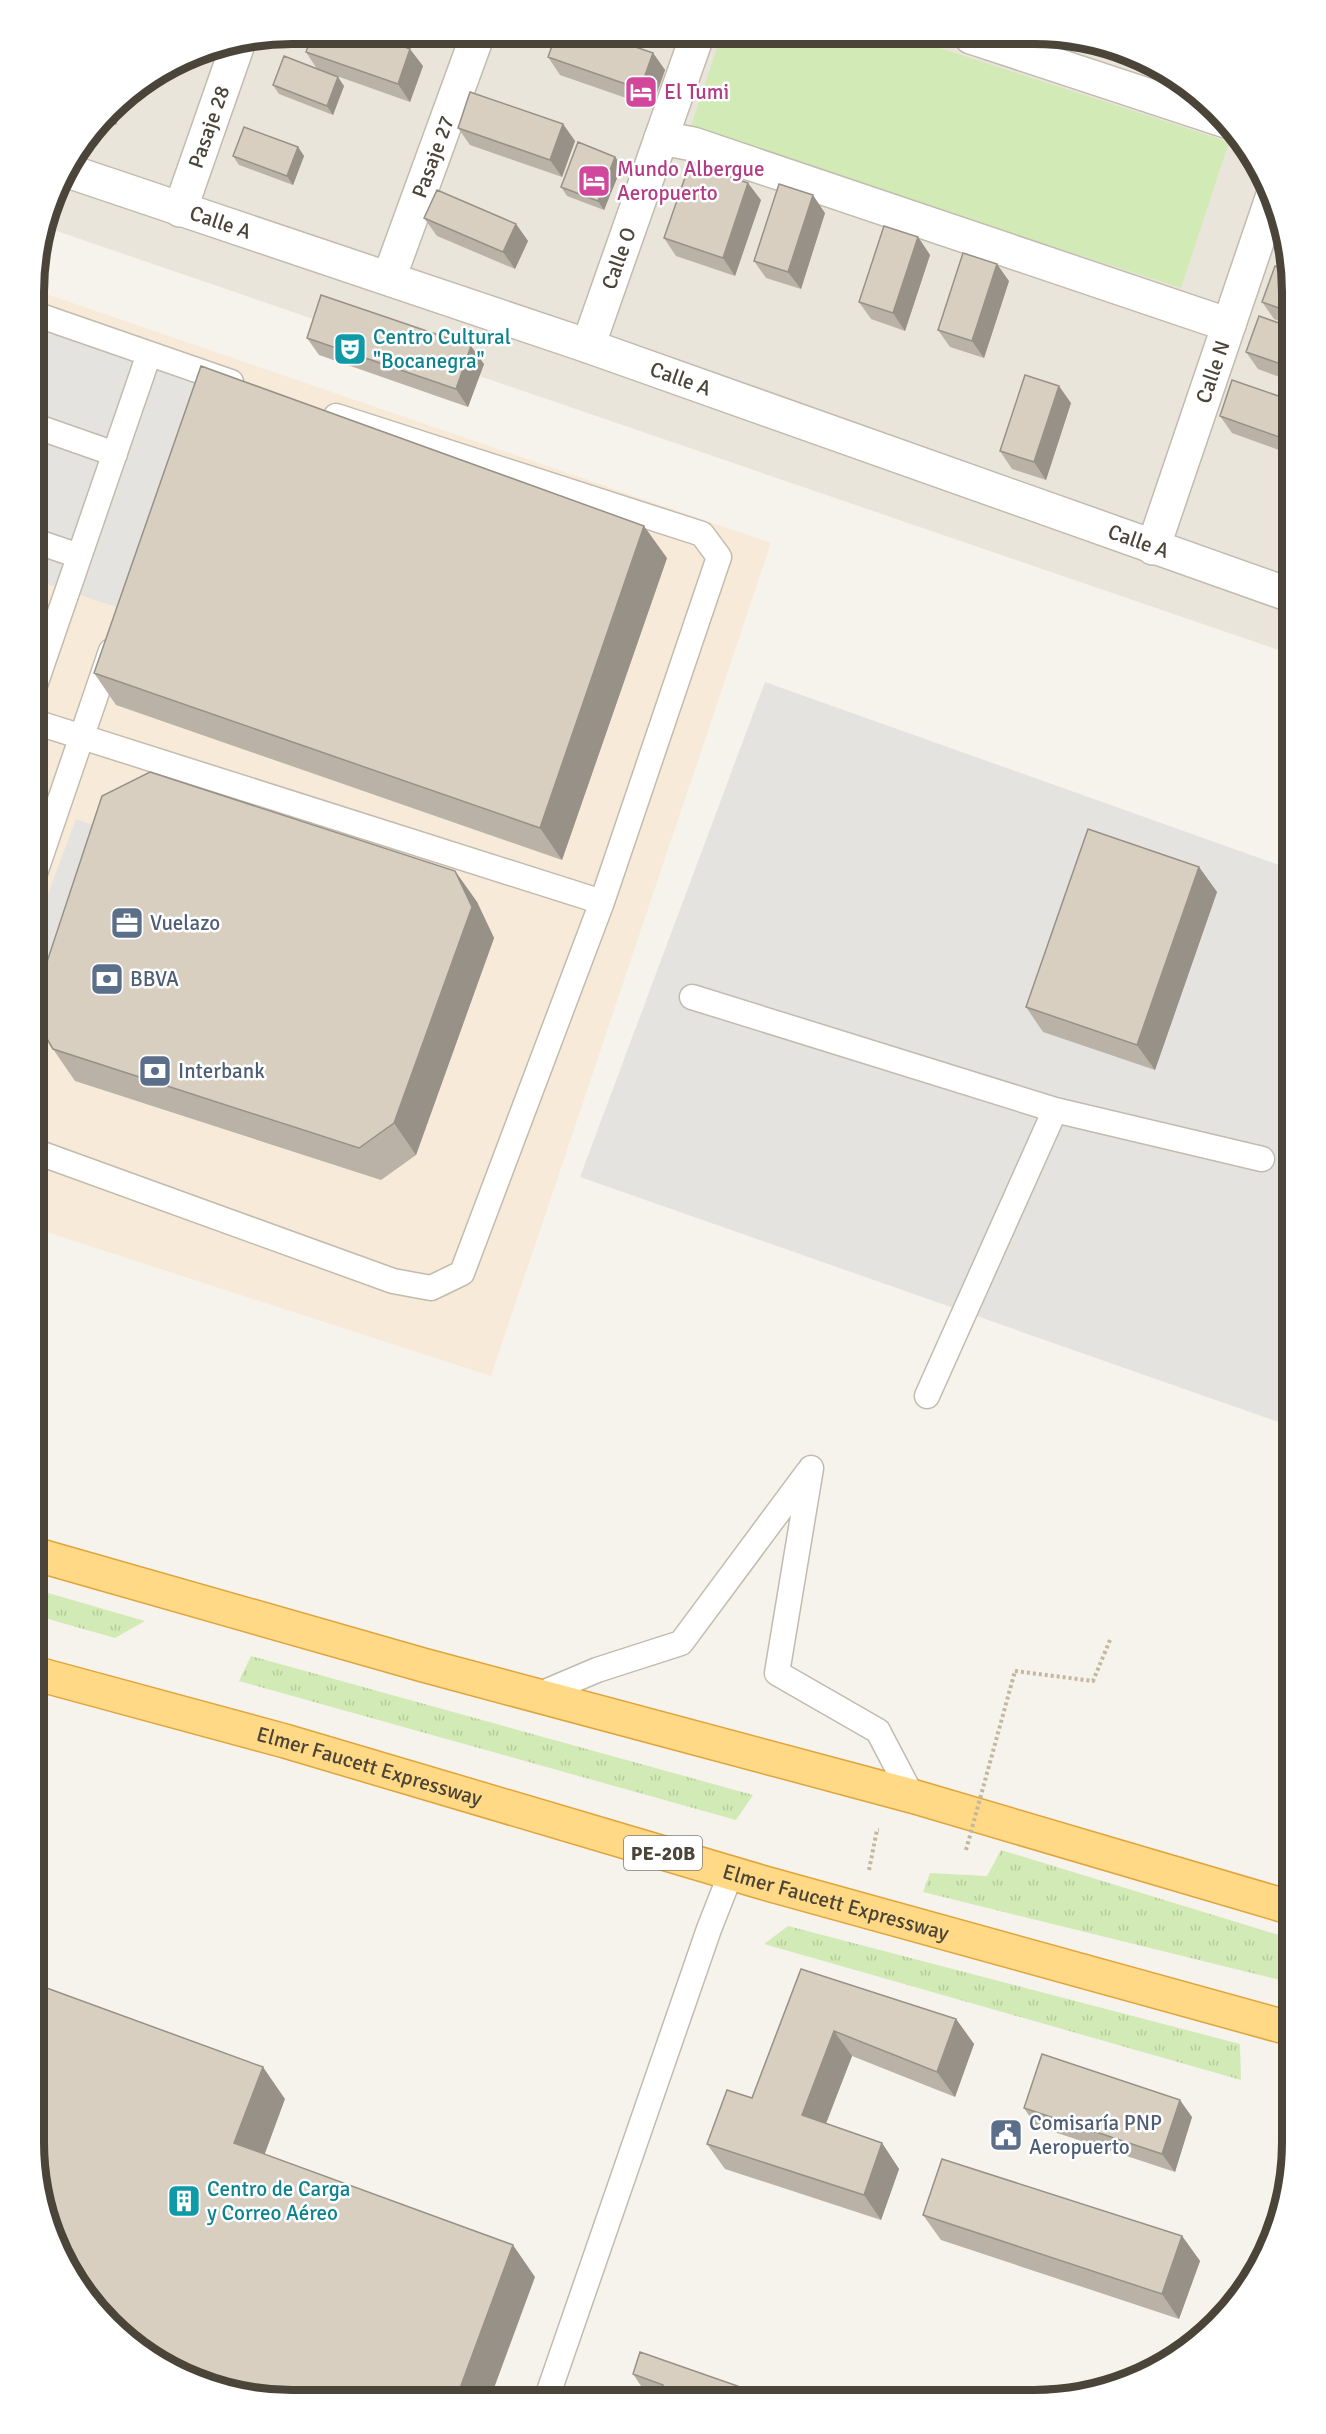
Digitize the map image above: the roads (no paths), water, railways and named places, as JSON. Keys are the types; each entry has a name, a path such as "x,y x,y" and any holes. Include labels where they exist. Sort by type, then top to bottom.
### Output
{"highway":[{"path":"44,1557 538,1695 912,1796 1282,1905"},
{"name":"Elmer Faucett Expressway","path":"44,1676 285,1741 731,1873 1282,2026"}],"street":[{"name":"Pasaje 27","path":"389,278 474,44"},
{"name":"Calle O","path":"588,346 694,44"},
{"path":"993,44 1210,116"},
{"name":"Pasaje 28","path":"180,210 236,50"},
{"path":"661,138 693,144 1229,325"},
{"name":"Calle A","path":"74,173 588,346 1282,592"},
{"name":"Calle N","path":"1153,548 1268,209"}],"lane":[{"path":"44,317 149,354 204,385 253,389"},
{"path":"44,659 149,354"},
{"path":"44,1155 393,1281 431,1288 462,1273 602,902 719,557 702,534 309,407"},
{"path":"44,429 115,454"},
{"path":"44,544 79,556"},
{"path":"44,846 120,627"},
{"path":"44,725 602,902"},
{"path":"692,997 1055,1110 1262,1159"},
{"path":"927,1396 1055,1110"},
{"path":"538,1695 597,1670 681,1643 811,1468 777,1673 878,1731 912,1796"},
{"path":"549,2390 709,1929 731,1873"}],"place":[{"name":"El Tumi","path":"641,92"},
{"name":"Mundo Albergue Aeropuerto","path":"594,181"},
{"name":"Centro Cultural \"Bocanegra\"","path":"350,349"},
{"name":"Vuelazo","path":"127,923"},
{"name":"BBVA","path":"107,979"},
{"name":"Interbank","path":"155,1071"},
{"name":"Comisaría PNP Aeropuerto","path":"1006,2135"},
{"name":"Centro de Carga y Correo Aéreo","path":"184,2201"}]}
